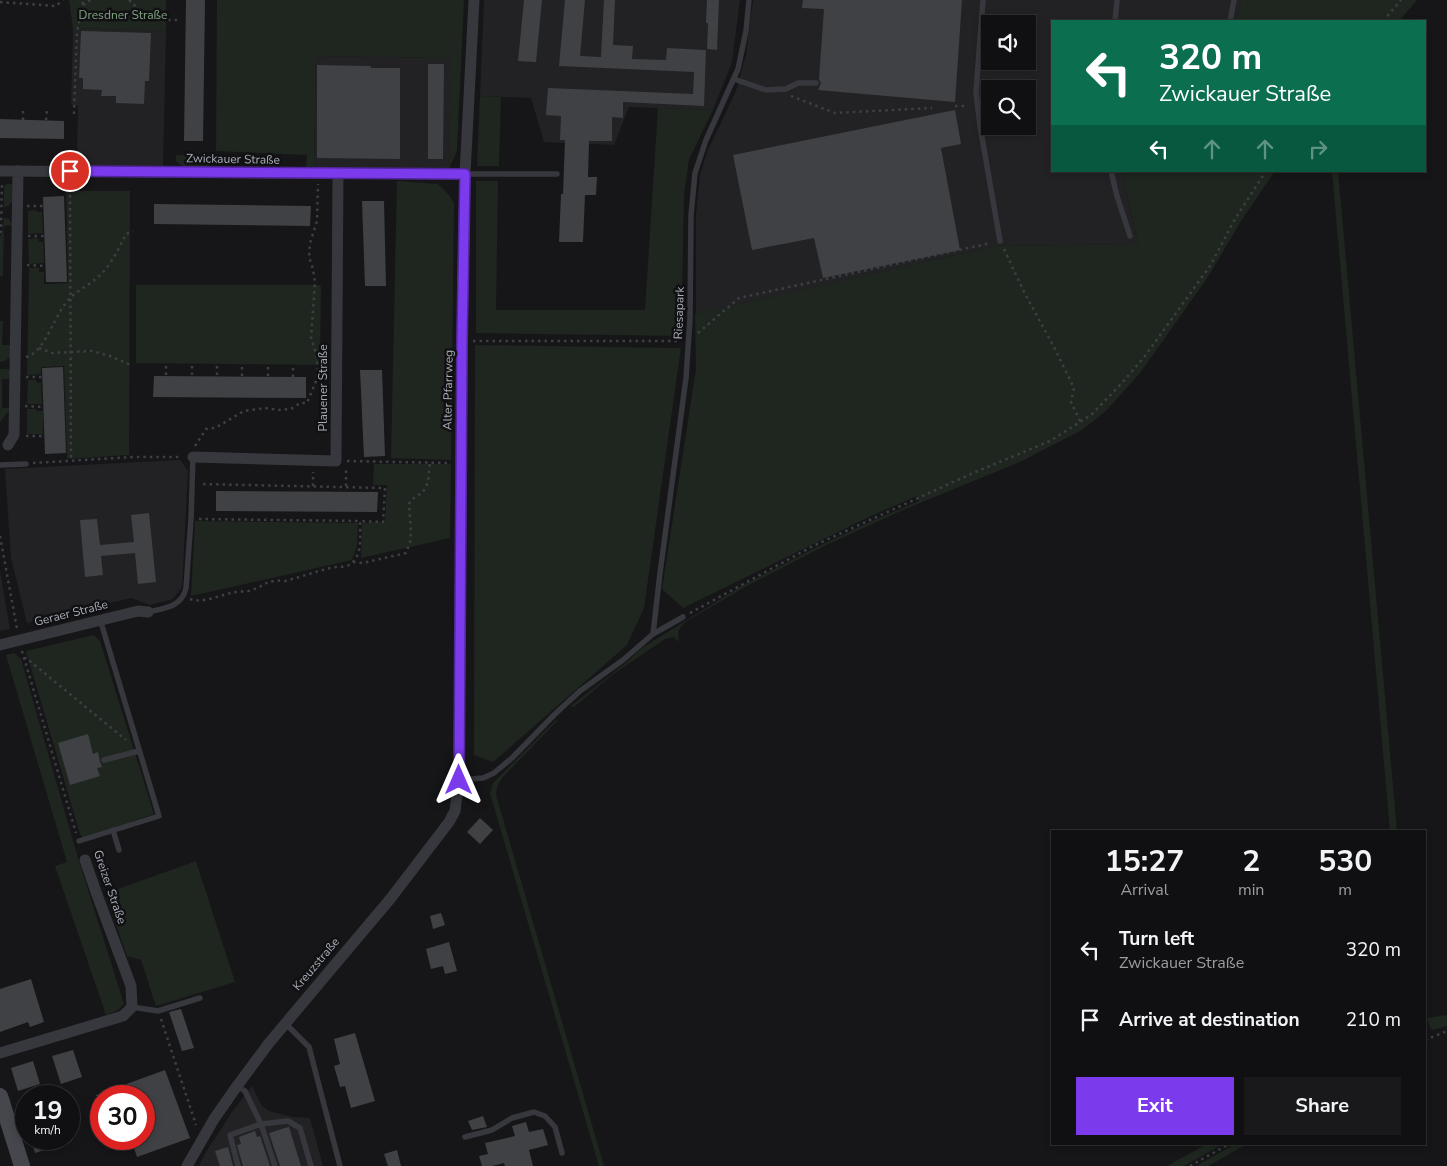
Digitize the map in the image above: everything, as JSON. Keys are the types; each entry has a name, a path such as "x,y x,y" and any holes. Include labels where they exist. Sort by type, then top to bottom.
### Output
{"street":[{"name":"Alter Pfarrweg","path":"459,780 465,174 474,0"},
{"name":"Zwickauer Straße","path":"1,171 465,174"},
{"path":"11,440 14,406 18,171"},
{"name":"Plauener Straße","path":"338,174 341,461"},
{"path":"194,457 341,461"},
{"name":"Geraer Straße","path":"0,645 100,619 138,611 148,612"},
{"name":"Kreuzstraße","path":"187,1166 237,1086 285,1023 390,898 449,822 455,812 459,780"},
{"name":"Greizer Straße","path":"85,860 131,986 132,1006"},
{"path":"0,1053 123,1016 132,1006"},
{"path":"0,1096 22,1166"}],"lane":[{"name":"Riesapark","path":"653,634 687,369 691,258 690,214 695,173 706,140 734,79 742,56 749,0"},
{"path":"983,0 976,92 989,185 1000,241"},
{"path":"1115,20 1117,0"},
{"path":"1230,20 1234,0"},
{"path":"734,79 766,90 786,88 798,84 816,83"},
{"path":"1112,172 1117,196 1130,236"},
{"path":"465,174 557,174"},
{"path":"148,612 175,605 184,596 192,519 194,457"},
{"path":"0,465 26,464"},
{"path":"459,780 483,778 494,773 512,758 580,691 623,660 653,634 683,617"},
{"path":"79,841 159,816 100,619"},
{"path":"104,760 139,750"},
{"path":"113,830 119,850"},
{"path":"132,1006 158,1011 200,998"},
{"path":"285,1023 309,1046 340,1166"},
{"path":"237,1086 245,1092 262,1124 275,1166"},
{"path":"465,1137 492,1130 512,1118 534,1112 546,1116 556,1127 562,1153"},
{"path":"238,1166 230,1135 262,1124 288,1121 300,1128 311,1166"}],"path":[{"path":"0,2 56,6 63,0"},
{"path":"74,114 77,31 83,6 82,0"},
{"path":"83,6 90,0"},
{"path":"129,0 142,13 160,20 177,20"},
{"path":"1385,20 1401,0"},
{"path":"786,88 790,96 835,113 932,108"},
{"path":"955,106 977,106"},
{"path":"23,111 23,120"},
{"path":"46,120 47,111"},
{"path":"0,233 2,221 1,171"},
{"path":"70,171 71,461"},
{"path":"683,617 813,546 1050,440 1081,423 1106,400 1145,356 1210,266 1235,219 1265,172"},
{"path":"26,464 133,457 194,457 196,443 206,429 215,428 244,411 265,408 291,409 300,403 307,403 316,381 318,367 311,338 315,282 309,257 310,243 317,221 318,174"},
{"path":"15,357 29,356 39,348 59,313 71,297 102,273 114,257 126,234 133,231"},
{"path":"17,235 44,236"},
{"path":"462,341 689,341 739,298 1000,241 1025,294 1074,388 1071,402 1081,423"},
{"path":"16,265 45,266"},
{"path":"39,348 52,353 92,351 133,366"},
{"path":"166,366 166,376"},
{"path":"192,366 192,376"},
{"path":"217,366 217,376"},
{"path":"242,367 242,376"},
{"path":"268,367 268,376"},
{"path":"293,367 293,377"},
{"path":"14,377 42,377"},
{"path":"14,406 43,407"},
{"path":"11,440 44,436"},
{"path":"346,486 341,461 461,462"},
{"path":"353,562 363,563 406,553 411,532 409,504 411,500 422,492 428,482 430,462"},
{"path":"192,484 384,488 383,522 192,519"},
{"path":"184,596 197,601 235,592 250,591 268,582 285,581 332,567 348,566 353,562 360,546 360,521"},
{"name":"Greizer Straße","path":"0,536 19,640 79,841"},
{"path":"24,658 139,750"},
{"path":"158,1011 202,1140"},
{"path":"1426,1040 1447,1031"},
{"path":"1190,1166 1227,1145"}],"shaded area":[{"path":"484,0 740,0 732,62 713,110 629,107 614,145 544,142 531,98 480,96"},
{"path":"753,0 1241,0 1236,20 1051,20 1051,172 1122,172 1138,244 996,246 696,314 696,216 700,174 708,150 736,91 746,55"},
{"path":"73,28 166,31 163,167 84,165 77,158 78,105 71,105"},
{"path":"316,56 451,58 449,169 314,167"},
{"path":"180,460 188,471 182,587 173,599 150,605 131,598 27,623 11,558 5,469"},
{"path":"0,571 10,629 0,631"},
{"path":"252,1086 262,1106 269,1111 292,1117 310,1118 323,1166 199,1166 232,1112"}],"green space":[{"name":"Dresdner Straße","path":"69,0 166,0 166,31 73,28"},
{"path":"217,0 464,0 457,151 449,169 450,58 316,56 314,167 306,168 307,155 216,151"},
{"path":"1241,0 1417,0 1400,20 1236,20"},
{"path":"480,96 501,97 499,166 477,166"},
{"path":"658,108 713,110 689,159 684,196 681,336 476,333 476,181 498,181 496,310 645,310"},
{"path":"176,155 216,157 209,166 182,166 176,161"},
{"path":"1122,172 1274,172 1241,221 1208,277 1140,373 1106,411 1082,430 1022,461 903,510 826,545 743,588 684,623 679,630 679,642 674,637 665,639 612,675 574,707 571,706 642,648 740,587 815,548 919,501 917,496 871,516 683,608 662,589 696,369 695,314 996,246 1138,244"},
{"path":"1332,172 1338,172 1397,830 1390,830"},
{"path":"66,181 76,181 76,191 130,191 129,455 67,459 64,366 41,367 41,374 27,375 29,268 39,268 39,272 44,272 44,284 68,283"},
{"path":"397,181 438,184 454,203 451,460 391,458"},
{"path":"7,184 12,184 13,201 4,207 4,187"},
{"path":"36,210 37,212 42,212 43,233 28,234 28,211"},
{"path":"4,218 9,219 13,225 4,226 3,276 0,276 0,237 3,231"},
{"path":"38,238 39,242 43,242 44,263 29,264 28,239"},
{"path":"136,285 319,285 321,287 320,357 330,357 323,365 136,363"},
{"path":"0,321 3,321 2,345 12,345 10,357 0,362"},
{"path":"475,345 681,348 644,608 627,645 493,762 474,755"},
{"path":"0,369 8,369 12,372 11,379 2,379 2,408 11,408 0,422"},
{"path":"28,380 36,380 37,383 41,382 42,404 27,404"},
{"path":"27,409 43,411 43,434 27,434"},
{"path":"374,464 451,464 450,538 361,558 362,523 385,522 387,485 373,485"},
{"path":"195,521 358,523 357,546 352,560 191,596"},
{"path":"94,635 100,641 154,814 83,838 80,834 26,651"},
{"path":"14,653 21,659 78,858 124,1004 118,1010 106,1015 55,866 67,862 6,655"},
{"path":"557,719 502,778 497,787 496,795 604,1166 599,1166 490,793 493,783"},
{"path":"196,861 235,982 156,1006 141,960 127,956 107,899 110,892"},
{"path":"1447,1015 1447,1026 1433,1030 1430,1028 1427,1018"},
{"path":"1205,1145 1221,1145 1184,1166 1167,1166"},
{"path":"1233,1145 1245,1145 1208,1166 1196,1166"}],"building":[{"path":"186,0 205,0 203,141 184,141"},
{"path":"524,0 542,0 536,62 518,61"},
{"path":"565,0 585,0 580,56 601,57 604,0 615,0 613,45 633,46 632,59 666,60 667,48 706,50 704,106 623,102 623,118 612,117 612,141 589,141 588,177 597,177 596,195 585,195 583,242 559,242 565,140 560,140 561,116 546,115 548,88 693,94 694,72 559,66"},
{"path":"707,0 719,0 717,50 707,49"},
{"path":"803,0 962,0 955,102 818,90 821,83 819,79 824,9 802,8"},
{"path":"81,31 151,33 149,81 145,81 144,104 116,103 116,96 101,96 102,90 83,89 83,78 79,78"},
{"path":"428,64 444,64 443,159 428,159"},
{"path":"317,65 400,68 400,159 317,158"},
{"path":"955,110 961,144 941,148 960,250 823,278 814,238 752,250 733,155"},
{"path":"0,119 64,121 64,139 0,138"},
{"path":"64,196 67,282 46,282 43,197"},
{"path":"362,201 384,201 386,286 365,286"},
{"path":"154,204 311,206 310,226 154,224"},
{"path":"63,367 66,453 45,454 42,368"},
{"path":"360,370 382,370 385,456 364,457"},
{"path":"154,376 306,377 306,398 153,397"},
{"path":"216,491 378,492 377,512 216,511"},
{"path":"149,513 156,582 138,584 135,553 101,556 103,575 85,577 80,520 97,519 100,545 134,542 131,515"},
{"path":"88,734 93,754 98,752 102,767 97,768 100,776 70,785 58,743"},
{"path":"480,818 493,830 480,844 467,832"},
{"path":"441,913 445,925 433,929 430,916"},
{"path":"449,942 457,971 445,974 443,966 431,969 426,949"},
{"path":"31,979 44,1022 30,1027 28,1022 0,1032 0,989"},
{"path":"181,1009 194,1048 182,1051 169,1012"},
{"path":"355,1033 375,1101 351,1108 345,1086 340,1087 334,1066 340,1064 334,1039"},
{"path":"73,1050 82,1077 61,1084 52,1056"},
{"path":"33,1061 40,1084 16,1085 11,1068"},
{"path":"165,1070 190,1138 137,1157 135,1150 155,1150 155,1085 124,1085"},
{"path":"483,1116 487,1127 472,1130 468,1121"},
{"path":"526,1122 529,1132 543,1129 548,1145 529,1150 533,1166 505,1166 504,1163 482,1166 479,1156 488,1154 485,1143 515,1136 512,1126"},
{"path":"289,1127 301,1166 280,1166 269,1133"},
{"path":"255,1131 257,1137 260,1136 270,1166 243,1166 237,1145 241,1144 239,1137"},
{"path":"228,1147 233,1166 220,1166 215,1151"},
{"path":"397,1150 401,1166 388,1166 384,1154"}],"route":[{"path":"70,171 465,174 459,780"}]}
